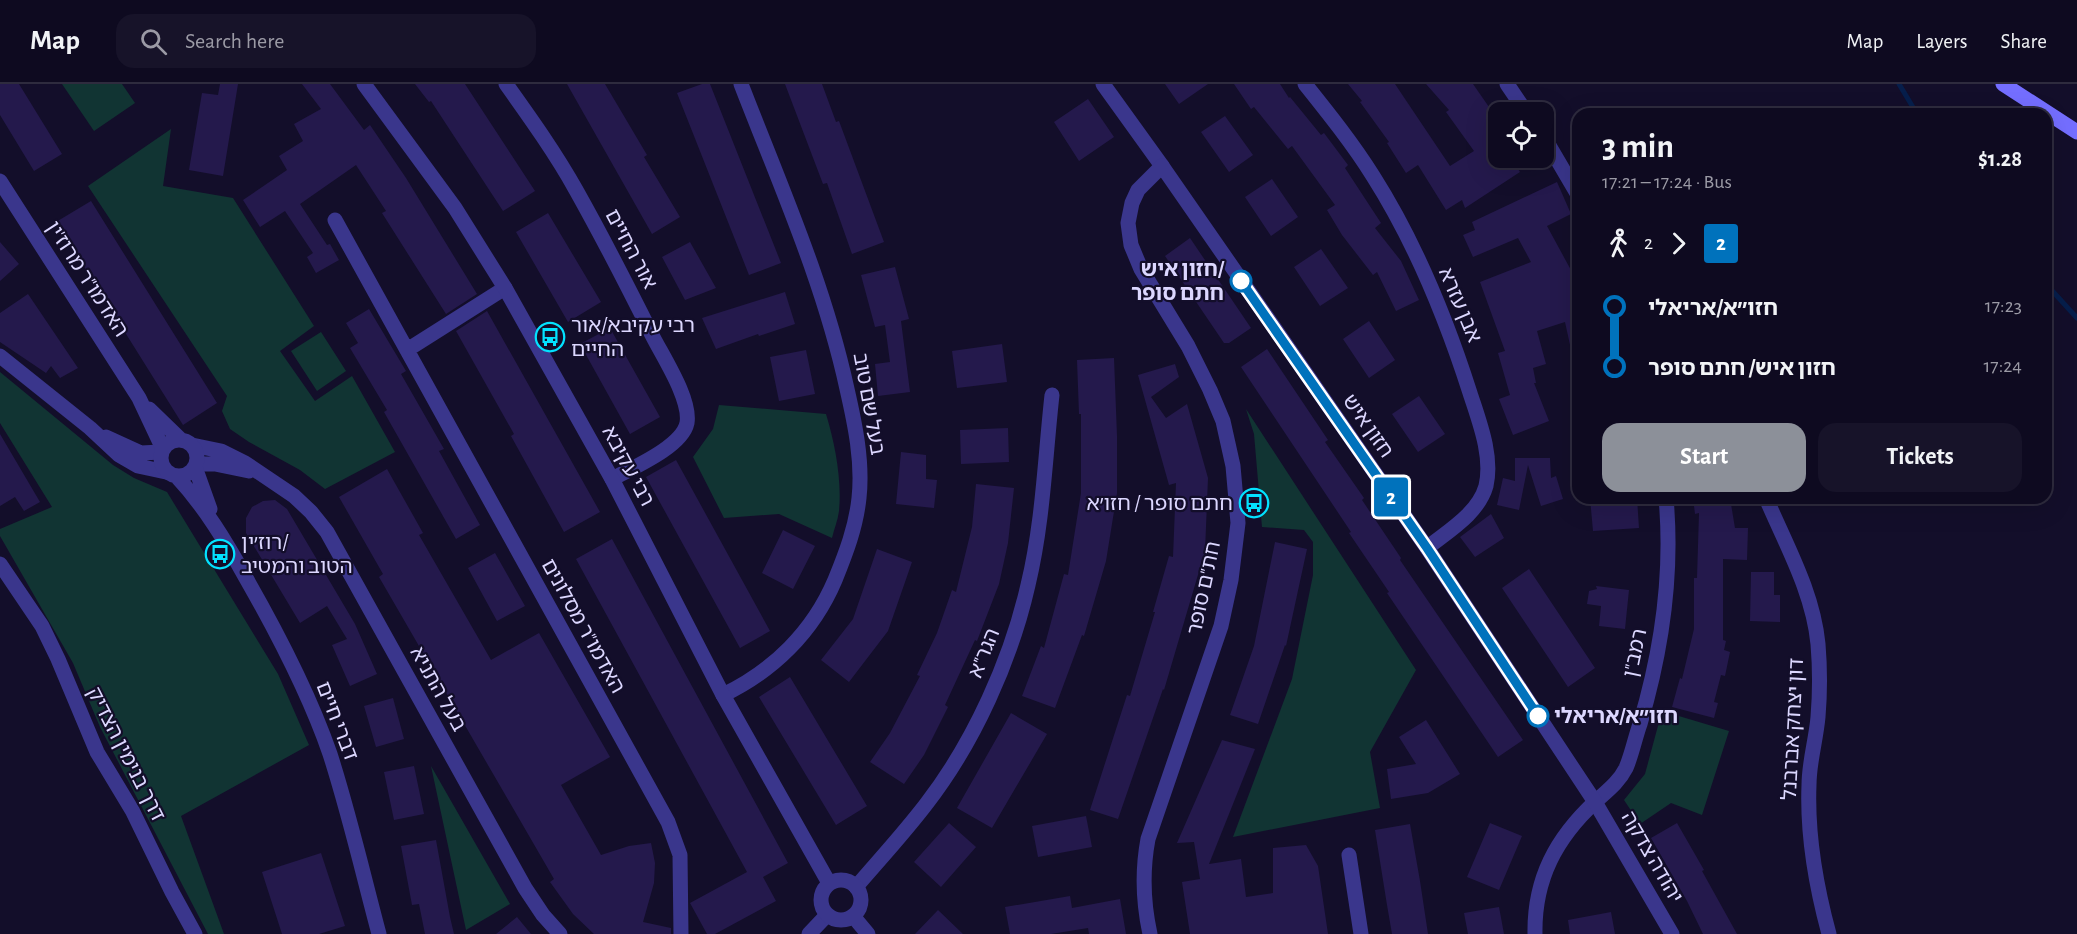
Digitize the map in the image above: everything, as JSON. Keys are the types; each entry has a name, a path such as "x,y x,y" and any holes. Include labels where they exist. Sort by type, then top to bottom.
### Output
{"main road":[{"path":"2003,84 2040,108"},
{"path":"2052,116 2077,132"}],"street":[{"name":"רבי עקיבא","path":"364,84 455,208 505,288 612,479 723,695 829,884"},
{"name":"אור החיים","path":"506,84 547,143 586,207 681,392 687,415 686,426 677,440 612,479"},
{"name":"בעל שם טוב","path":"723,695 748,683 772,665 812,623 842,564 855,527 859,495 858,450 837,340 796,221 741,84"},
{"name":"חזון איש","path":"1103,84 1427,548 1595,802"},
{"name":"אבן עזרא","path":"1305,84 1373,176 1405,233 1457,351 1482,429 1488,464 1486,486 1479,502 1467,516 1427,548"},
{"path":"1507,84 1519,102"},
{"path":"1554,154 1572,185"},
{"name":"חת\"ם סופר","path":"1150,934 1146,915 1143,872 1148,839 1221,626 1231,580 1238,523 1233,466 1222,421 1210,390 1188,346 1141,269 1131,245 1128,223 1132,203 1138,190 1162,166"},
{"name":"האדמו\"ר מרוז'ין","path":"0,181 139,398 162,451"},
{"name":"האדמו\"ר מסלונים","path":"335,220 668,822 680,855 681,934"},
{"path":"407,350 505,288"},
{"path":"0,356 90,428 128,462 172,474 188,475 196,466 197,454 186,442 170,442 162,451 148,454 133,450 90,428"},
{"name":"הגר\"א","path":"856,887 927,803 955,763 983,709 1011,646 1028,585 1041,519 1052,394"},
{"name":"האדמו\"ר מרוז'ין","path":"139,398 186,442"},
{"name":"בעל התניא","path":"186,442 229,454 294,496 327,532 525,888 543,915 560,934"},
{"path":"162,451 161,463 172,474"},
{"name":"בעל התניא","path":"196,466 215,464 230,466 265,477"},
{"name":"דברי חיים","path":"196,466 222,536"},
{"name":"דברי חיים","path":"172,474 194,494 222,536 271,621 304,691 329,754 380,934"},
{"name":"רמב\"ן","path":"1535,934 1539,888 1547,866 1560,842 1595,802 1616,784 1626,768 1646,703 1658,656 1666,608 1669,566 1666,504"},
{"name":"דון יצחק אברבנל","path":"1769,504 1808,597 1818,641 1820,674 1818,718 1809,783 1809,818 1817,878 1829,934"},
{"name":"דרך בנימין הצדיק","path":"0,564 42,626 97,752 132,810 195,934"},
{"name":"יהודה צדקה","path":"1595,802 1672,934"},
{"path":"1349,855 1361,934"},
{"path":"846,880 856,887 861,899 858,911 853,916 837,920 827,915 823,910 821,898 829,884 846,880"},
{"path":"809,934 827,915"},
{"path":"853,916 868,934"}],"green space":[{"path":"62,84 122,84 135,103 94,131"},
{"path":"171,129 163,186 233,198 314,326 280,351 315,401 352,376 395,452 325,489 300,470 230,429 222,411 227,396 88,186"},
{"path":"321,332 346,371 317,391 291,351"},
{"path":"0,372 113,465 134,478 167,492 278,674 309,745 181,816 224,934 208,934 100,727 73,663 0,536 0,529 52,507 0,423"},
{"path":"719,405 826,414 835,449 840,487 838,518 832,538 779,514 724,518 693,457 713,429"},
{"path":"1246,409 1416,670 1370,752 1380,808 1233,837 1292,679 1313,575 1313,542 1304,530 1262,527 1254,434"},
{"path":"1662,711 1729,731 1702,815 1671,803 1640,824 1624,800 1645,774"},
{"path":"431,766 510,904 466,930"}],"building":[{"path":"0,84 19,84 62,154 34,171 0,115"},
{"path":"220,84 238,84 223,176 189,170 202,93 218,95"},
{"path":"302,84 330,84 364,130 370,125 406,178 477,294 446,314 382,213 386,211 356,165 300,204 339,260 316,273 307,257 313,253 285,211 260,227 243,200 287,170 279,156 303,141 294,124 321,109"},
{"path":"415,84 465,84 535,191 503,211 431,101 429,102"},
{"path":"567,84 605,84 647,155 644,157 680,217 652,234"},
{"path":"702,84 710,84 781,263 749,275 677,93"},
{"path":"785,84 822,84 836,122 839,121 884,242 852,254 827,183 823,184"},
{"path":"1165,84 1208,84 1179,104"},
{"path":"1234,84 1280,84 1321,135 1324,133 1348,165 1345,168 1381,223 1375,228 1401,261 1419,300 1396,311 1377,272 1373,275 1342,235 1327,210 1335,205 1292,146 1288,149 1254,107 1251,109"},
{"path":"1348,84 1395,84 1450,166 1474,151 1446,112 1449,110 1426,84 1473,84 1488,106 1488,168 1517,168 1520,172 1465,208 1462,200 1446,210 1418,165 1406,173 1387,143 1389,142 1360,102 1362,101"},
{"path":"1088,99 1114,137 1079,161 1054,122"},
{"path":"1225,116 1253,155 1229,172 1201,132"},
{"path":"1272,179 1298,217 1271,236 1245,197"},
{"path":"1557,182 1571,214 1547,226 1572,272 1572,354 1565,322 1537,331 1546,364 1533,368 1536,383 1534,383 1549,421 1513,435 1499,399 1510,395 1498,353 1505,351 1480,282 1531,262 1518,238 1473,257 1463,235 1475,230 1472,222"},
{"path":"91,201 217,403 183,425 56,222"},
{"path":"548,213 601,302 568,322 516,232"},
{"path":"1190,238 1251,328 1229,343 1224,343 1165,256"},
{"path":"0,242 19,264 0,281"},
{"path":"690,242 716,288 685,300 662,257"},
{"path":"1321,249 1348,288 1320,306 1294,267"},
{"path":"895,267 909,319 901,321 910,392 878,396 875,364 890,362 885,325 875,327 861,275"},
{"path":"785,292 795,324 716,349 702,318"},
{"path":"28,294 78,368 60,378 51,366 46,373 0,342 0,313"},
{"path":"369,309 406,371 401,374 444,449 439,451 480,525 456,539 384,412 387,410 350,348 358,343 346,323"},
{"path":"487,311 600,512 564,532 511,436 514,434 456,331"},
{"path":"1369,321 1395,360 1369,378 1343,339"},
{"path":"610,328 660,417 630,434 580,344"},
{"path":"1002,344 1007,382 957,388 952,351"},
{"path":"1267,349 1328,440 1325,442 1364,498 1362,500 1401,558 1400,560 1523,740 1498,757 1387,593 1389,592 1349,533 1351,532 1241,367"},
{"path":"806,350 815,394 779,401 770,357"},
{"path":"1114,358 1117,493 1106,561 1084,636 1082,635 1055,708 1022,696 1041,646 1044,648 1064,574 1068,575 1081,493 1081,414 1079,414 1077,360"},
{"path":"1175,364 1179,377 1151,397 1166,418 1187,404 1208,478 1205,551 1164,690 1118,819 1090,810 1127,695 1130,696 1169,556 1173,557 1176,483 1169,485 1138,375"},
{"path":"1419,396 1445,434 1418,452 1392,414"},
{"path":"1008,428 1009,462 961,464 960,430"},
{"path":"0,434 40,502 24,511 15,497 0,506"},
{"path":"901,452 926,455 926,479 937,480 934,508 896,504"},
{"path":"1515,458 1550,458 1551,478 1556,476 1563,499 1541,506 1528,465 1519,510 1497,505 1503,478 1515,481"},
{"path":"676,460 770,631 740,648 646,477"},
{"path":"387,469 423,533 419,535 491,660 539,633 610,757 561,785 601,855 629,846 651,843 655,863 654,883 643,922 671,928 671,934 594,934 573,914 550,882 554,879 379,577 383,574 339,497"},
{"path":"976,484 1014,488 1008,543 999,584 977,641 975,640 945,705 948,707 924,755 904,784 870,762 890,733 920,676 917,675 937,633 952,590 956,592 972,527"},
{"path":"275,500 287,509 355,624 377,674 350,686 332,645 347,639 327,606 300,623 246,533 246,518 252,507 263,501"},
{"path":"1591,504 1637,504 1639,528 1593,531"},
{"path":"1694,504 1731,504 1735,528 1748,528 1747,560 1723,559 1723,640 1726,641 1724,650 1730,652 1725,676 1721,675 1714,702 1718,703 1714,718 1672,707 1680,678 1682,679 1694,629 1694,578 1697,578 1699,513 1695,514"},
{"path":"1491,514 1504,538 1475,557 1460,537"},
{"path":"783,530 815,546 793,589 762,573"},
{"path":"612,539 788,863 763,877 776,901 715,934 707,934 690,903 747,872 576,559"},
{"path":"1275,542 1307,549 1286,646 1258,724 1230,715 1254,646"},
{"path":"877,549 912,562 888,631 849,682 821,660 853,619"},
{"path":"495,553 525,606 497,621 468,568"},
{"path":"1529,569 1595,668 1568,687 1502,588"},
{"path":"1751,572 1774,572 1774,595 1780,595 1780,622 1750,621"},
{"path":"1596,586 1629,590 1625,629 1599,626 1601,606 1587,604 1589,591 1597,589"},
{"path":"790,677 867,806 836,825 759,697"},
{"path":"393,698 404,739 376,747 364,706"},
{"path":"1011,713 1047,734 992,828 957,808"},
{"path":"1426,720 1460,774 1428,793 1391,799 1387,769 1416,764 1399,737"},
{"path":"1222,740 1255,749 1209,864 1241,859 1246,897 1273,893 1273,848 1306,845 1318,866 1328,934 1190,934 1182,882 1200,879 1194,842 1177,843"},
{"path":"414,766 424,814 394,820 384,772"},
{"path":"1086,816 1092,847 1038,857 1032,826"},
{"path":"949,823 976,847 941,887 914,862"},
{"path":"1490,823 1522,836 1499,890 1467,877"},
{"path":"1677,823 1737,934 1703,934 1651,838"},
{"path":"1410,824 1428,934 1392,934 1375,830"},
{"path":"436,840 454,934 425,934 419,904 412,905 401,846"},
{"path":"321,853 345,926 319,934 282,934 262,872"},
{"path":"1070,896 1072,908 1120,899 1126,934 1089,934 1088,928 1051,934 1010,934 1005,907"},
{"path":"1499,907 1504,934 1468,934 1464,913"},
{"path":"938,910 963,934 915,934"},
{"path":"1611,912 1615,934 1570,934 1568,920"},
{"path":"517,917 531,934 496,934"}],"waterway":[{"path":"1899,84 1913,108"},
{"path":"2052,291 2077,318"}],"bus line":[{"name":"2","path":"1241,281 1427,548 1538,716"}],"place":[{"name":"חזון איש/ חתם סופר","path":"1241,281"},
{"name":"רבי עקיבא/אור החיים","path":"550,337"},
{"name":"חתם סופר / חזו׳א","path":"1254,503"},
{"name":"רוז׳ין/ הטוב והמטיב","path":"220,554"},
{"name":"חזו״א/אריאלי","path":"1538,716"}]}
